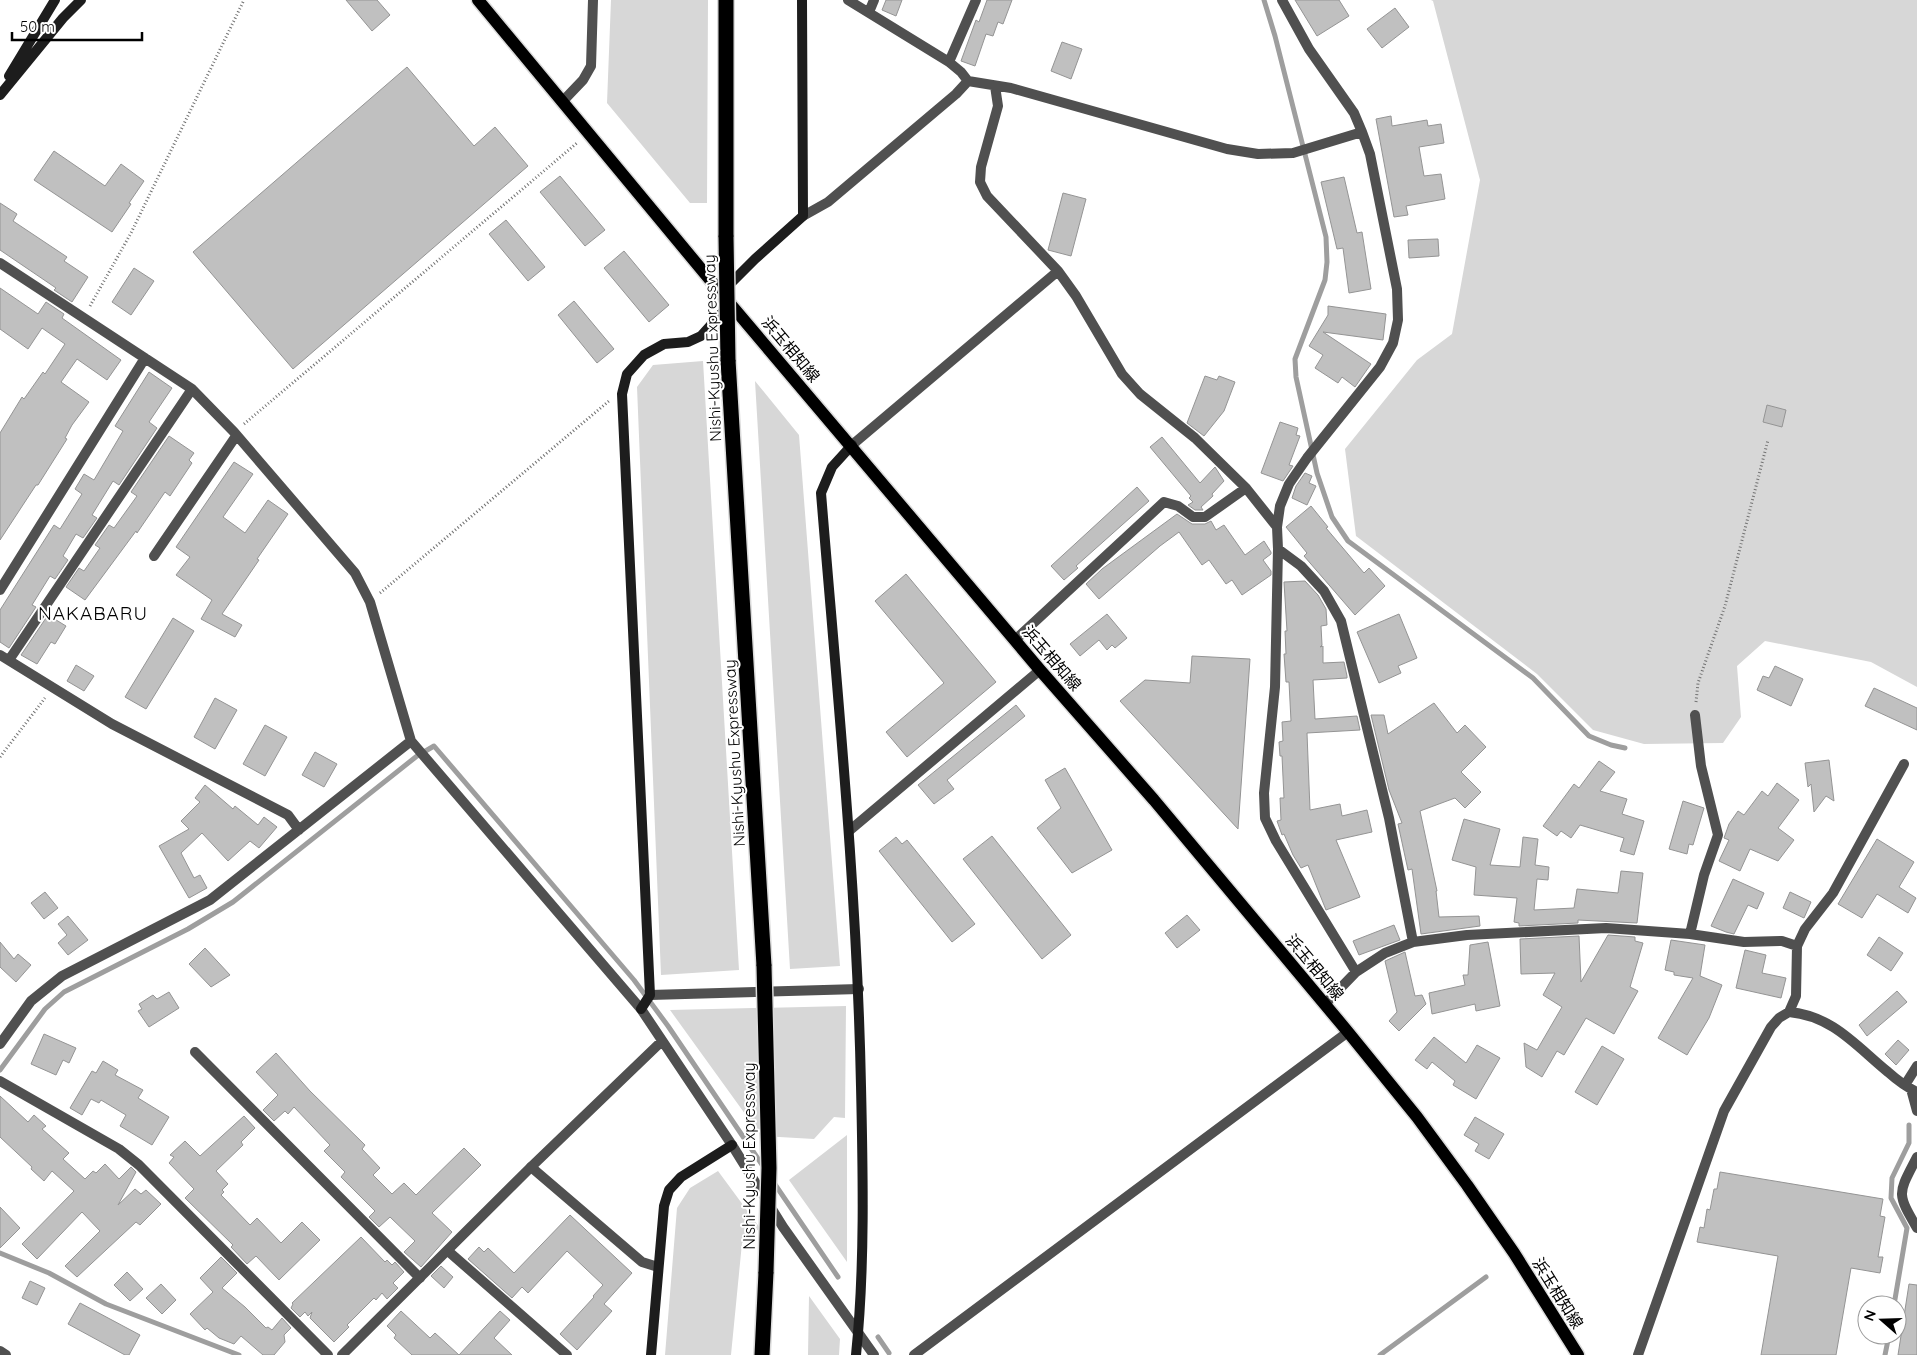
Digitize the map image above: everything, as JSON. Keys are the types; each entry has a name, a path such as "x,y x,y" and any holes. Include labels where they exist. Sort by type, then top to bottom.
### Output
{"highway":[{"name":"Nishi-Kyushu Expressway","path":"726,0 728,360 764,966 769,1168 762,1355"},
{"name":"Nishi-Kyushu Expressway","path":"726,148 735,0"}],"main road":[{"name":"浜玉相知線","path":"478,0 721,293 852,445 1040,670 1154,800 1348,1032 1417,1117 1468,1185 1514,1253 1578,1355"}],"street":[{"path":"0,94 55,0"},
{"path":"0,94 63,18 81,0"},
{"path":"562,102 583,80 591,66 593,0"},
{"path":"802,0 803,216"},
{"path":"848,0 949,62 968,81 1011,88 1227,148 1258,154 1293,153 1362,132"},
{"path":"869,12 874,0"},
{"path":"949,62 976,0"},
{"path":"1282,0 1309,49 1354,113 1362,132 1370,154 1397,289 1398,320 1393,343 1380,367 1307,458 1290,484 1280,506 1277,527 1275,687 1264,794 1266,818 1276,841 1356,972"},
{"path":"721,293 754,259 803,216 828,202 956,94 968,81"},
{"path":"995,86 998,106 980,167 980,182 987,196 1058,271 1076,296 1122,374 1140,394 1195,438 1246,488 1277,527"},
{"path":"0,263 192,389 235,434 355,573 370,602 413,743 641,1009 732,1145 782,1227 874,1355"},
{"path":"856,1355 863,1176 859,989 821,493 832,467 852,445 1058,271"},
{"path":"641,1009 650,995 622,394 627,374 644,355 664,344 688,342 702,336 730,303"},
{"path":"0,590 145,358"},
{"path":"192,389 4,657 112,724 288,815 299,830"},
{"path":"154,556 235,434"},
{"path":"1015,640 1164,502 1178,506 1193,516 1204,517 1246,488"},
{"path":"1278,549 1302,566 1324,591 1341,621 1389,818 1413,942"},
{"path":"848,831 1040,670"},
{"path":"1690,934 1704,875 1718,836 1701,766 1695,715"},
{"path":"0,1044 31,1001 62,976 210,900 413,743"},
{"path":"1638,1355 1724,1111 1770,1027 1789,1012 1796,996 1797,946 1806,929 1833,893 1904,764"},
{"path":"1325,1004 1356,972 1385,953 1413,942 1467,935 1606,928 1690,934 1744,942 1782,941 1797,946"},
{"path":"650,995 859,989"},
{"path":"1789,1012 1810,1015 1835,1028 1911,1088"},
{"path":"914,1355 1348,1032"},
{"path":"342,1355 531,1167 662,1041"},
{"path":"195,1052 420,1278"},
{"path":"1917,1066 1911,1088 1917,1111"},
{"path":"3,1083 119,1150 139,1165 328,1355"},
{"path":"651,1355 664,1206 669,1190 681,1177 732,1145"},
{"path":"1917,1157 1903,1186 1901,1195 1902,1202 1917,1228"},
{"path":"531,1167 642,1262 658,1267"},
{"path":"448,1251 567,1355"},
{"path":"0,1351 6,1355"}],"path":[{"path":"84,318 131,233 244,0"},
{"path":"235,434 588,134"},
{"path":"370,602 611,400 622,394"},
{"path":"1695,715 1698,683 1725,606 1768,440"},
{"path":"0,757 53,688"}],"shaded area":[{"path":"611,0 708,0 707,203 690,203 607,103"},
{"path":"1431,0 1917,0 1917,687 1871,662 1765,641 1737,666 1741,717 1723,743 1644,744 1593,730 1537,674 1356,536 1345,449 1417,360 1452,334 1480,180 1433,1"},
{"path":"703,361 739,970 661,975 637,387 653,365"},
{"path":"755,381 799,435 840,966 790,969"},
{"path":"846,1006 845,1118 834,1117 814,1139 761,1136 670,1010"},
{"path":"847,1135 847,1262 789,1180"},
{"path":"718,1171 760,1228 742,1243 731,1355 665,1355 677,1208 690,1188"},
{"path":"809,1296 840,1339 839,1355 808,1355"}],"building":[{"path":"346,0 377,0 390,15 372,31"},
{"path":"886,0 902,0 896,16 882,10"},
{"path":"987,0 1012,0 1003,24 998,22 993,36 986,34 975,66 961,61 976,20 979,22"},
{"path":"1295,0 1339,0 1349,16 1317,36"},
{"path":"1395,8 1409,27 1382,48 1367,29"},
{"path":"1062,42 1082,49 1071,79 1051,71"},
{"path":"407,67 474,146 495,127 528,166 293,369 193,252"},
{"path":"1391,116 1392,126 1427,120 1428,126 1441,124 1444,143 1419,147 1424,176 1441,174 1445,199 1406,206 1408,215 1394,217 1376,119"},
{"path":"54,151 105,186 121,164 144,181 112,232 34,180"},
{"path":"560,176 605,230 585,246 540,192"},
{"path":"1344,177 1357,233 1362,232 1371,289 1349,293 1343,248 1337,249 1321,182"},
{"path":"1063,193 1086,199 1071,256 1048,250"},
{"path":"0,203 17,214 13,221 67,257 64,261 88,277 72,302 54,290 56,288 0,250"},
{"path":"506,220 545,267 528,281 489,234"},
{"path":"1438,239 1439,256 1409,258 1408,240"},
{"path":"624,251 669,305 649,322 604,268"},
{"path":"134,268 154,281 131,315 112,302"},
{"path":"0,288 38,314 46,302 64,314 62,318 121,360 107,380 77,359 61,382 89,402 72,425 65,438 67,439 38,485 36,485 0,540 0,433 22,397 24,399 43,372 45,374 65,344 42,328 28,349 0,329"},
{"path":"574,301 614,349 597,363 558,315"},
{"path":"1328,306 1386,314 1383,340 1323,332 1371,364 1355,387 1342,377 1338,383 1315,368 1323,355 1309,346 1328,315"},
{"path":"149,372 172,388 149,422 157,428 119,485 113,481 92,515 97,518 83,538 76,534 63,556 68,560 55,579 50,576 32,605 36,607 9,648 0,642 0,610 54,525 60,529 82,494 75,489 84,474 94,480 123,431 115,426"},
{"path":"1205,376 1217,380 1219,376 1235,382 1224,411 1204,436 1187,423"},
{"path":"1767,405 1786,410 1782,427 1763,422"},
{"path":"1280,422 1298,428 1296,435 1300,436 1289,465 1293,466 1283,481 1261,473"},
{"path":"169,436 194,453 189,460 192,463 170,496 165,492 137,533 136,531 85,600 66,587 79,568 84,571 100,548 95,545 109,525 114,528 137,496 131,492"},
{"path":"1162,437 1200,483 1215,467 1224,481 1212,494 1213,496 1201,507 1203,510 1195,510 1188,505 1193,502 1189,498 1191,496 1150,447"},
{"path":"234,462 253,474 223,517 245,533 268,500 288,514 222,614 242,625 235,637 201,619 212,600 176,575 190,557 176,547"},
{"path":"1305,473 1312,476 1309,483 1316,486 1307,505 1292,498 1296,486"},
{"path":"1137,487 1149,501 1076,566 1078,568 1064,580 1051,566"},
{"path":"1311,506 1328,527 1326,528 1364,573 1369,568 1385,586 1355,615 1304,556 1307,553 1286,527"},
{"path":"1177,514 1192,524 1205,524 1211,521 1216,530 1224,525 1245,555 1264,541 1271,554 1263,560 1271,571 1271,575 1242,595 1232,580 1226,584 1209,560 1202,565 1179,532 1099,599 1086,584 1102,569"},
{"path":"906,574 996,682 907,757 886,732 944,683 875,601"},
{"path":"1305,581 1318,595 1326,609 1327,625 1321,626 1322,645 1320,647 1323,646 1323,663 1344,662 1347,676 1347,678 1313,680 1315,719 1357,716 1360,730 1307,733 1310,810 1340,804 1342,816 1367,810 1372,832 1336,840 1360,897 1326,910 1308,865 1301,868 1284,834 1282,835 1277,821 1281,820 1280,798 1284,798 1282,756 1280,756 1279,742 1283,741 1282,722 1291,721 1289,682 1286,682 1284,654 1286,654 1285,631 1287,631 1284,582"},
{"path":"1107,614 1127,638 1115,648 1112,645 1107,650 1099,640 1080,656 1070,644"},
{"path":"1399,614 1417,658 1398,666 1401,673 1379,683 1357,632"},
{"path":"48,615 66,626 55,644 51,642 37,664 21,655"},
{"path":"173,618 194,631 146,709 125,697"},
{"path":"1192,656 1250,659 1238,829 1120,701 1145,680 1190,683"},
{"path":"76,665 94,676 84,691 67,681"},
{"path":"1775,666 1803,679 1791,706 1757,690 1763,676 1769,678"},
{"path":"1874,688 1917,708 1917,730 1865,706"},
{"path":"215,698 237,710 215,749 194,737"},
{"path":"1434,703 1457,733 1465,725 1486,747 1461,772 1481,792 1465,808 1455,798 1420,811 1437,891 1439,917 1479,916 1480,926 1421,934 1412,869 1408,870 1398,824 1402,823 1389,790 1371,715 1384,715 1388,734"},
{"path":"1016,705 1025,716 947,780 954,789 934,804 918,785"},
{"path":"265,725 287,737 265,776 243,764"},
{"path":"315,752 337,764 324,787 302,775"},
{"path":"1829,760 1834,801 1826,796 1814,812 1811,784 1808,787 1805,763"},
{"path":"1599,761 1615,772 1600,791 1627,799 1622,814 1644,821 1634,855 1620,851 1624,838 1580,825 1571,838 1561,831 1557,836 1543,826 1574,784 1579,788"},
{"path":"1065,768 1112,850 1072,873 1037,828 1061,808 1045,780"},
{"path":"1777,783 1799,800 1778,828 1794,840 1778,861 1750,849 1740,871 1719,861 1729,840 1724,838 1729,824 1738,811 1744,815 1762,791 1768,796"},
{"path":"205,785 233,809 235,806 258,825 264,817 277,827 259,848 250,841 228,861 202,833 181,853 194,878 200,875 207,888 189,898 159,846 189,829 181,821 200,802 195,798"},
{"path":"1683,801 1704,808 1693,845 1689,844 1687,854 1669,849"},
{"path":"1464,819 1500,829 1490,865 1520,867 1523,837 1538,839 1535,865 1549,867 1548,880 1537,879 1534,910 1574,908 1577,889 1618,893 1621,871 1643,873 1637,923 1578,920 1578,923 1519,926 1519,923 1514,922 1517,898 1474,895 1476,867 1452,860"},
{"path":"992,836 1071,935 1042,959 963,859"},
{"path":"896,837 902,844 907,840 975,924 952,942 879,851"},
{"path":"1877,839 1914,862 1899,887 1916,898 1908,913 1877,894 1862,918 1838,904"},
{"path":"1733,879 1764,893 1757,909 1748,905 1734,934 1711,926"},
{"path":"45,892 58,908 44,919 31,903"},
{"path":"1790,892 1811,902 1804,918 1783,908"},
{"path":"1187,915 1200,930 1177,948 1165,933"},
{"path":"68,916 88,940 68,955 58,943 67,935 58,924"},
{"path":"1394,925 1400,940 1359,955 1353,941"},
{"path":"1608,935 1635,937 1635,941 1643,943 1630,987 1638,991 1614,1034 1586,1018 1564,1055 1557,1051 1542,1077 1526,1067 1524,1043 1537,1050 1562,1007 1543,995 1555,973 1521,974 1520,939 1579,936 1581,982"},
{"path":"1879,937 1903,953 1891,971 1867,955"},
{"path":"1671,940 1705,945 1700,976 1722,985 1709,1018 1687,1055 1658,1038 1693,978 1674,975 1674,972 1665,970"},
{"path":"0,942 14,959 18,954 31,965 16,982 0,967"},
{"path":"1488,942 1500,1006 1476,1011 1475,1004 1432,1014 1429,993 1465,985 1463,975 1468,975 1470,945"},
{"path":"205,948 230,975 211,987 189,964"},
{"path":"1745,950 1766,955 1762,973 1786,978 1781,998 1736,988"},
{"path":"1405,952 1415,996 1422,995 1426,1004 1399,1031 1389,1021 1397,1012 1385,961"},
{"path":"1897,991 1907,1002 1867,1036 1859,1025"},
{"path":"169,992 179,1008 149,1027 138,1011 142,1009 139,1004 153,995 157,999"},
{"path":"44,1034 76,1048 69,1063 63,1060 56,1075 31,1064"},
{"path":"1434,1037 1466,1063 1477,1045 1500,1058 1476,1099 1453,1085 1455,1081 1432,1062 1427,1069 1415,1060"},
{"path":"1898,1040 1909,1050 1896,1065 1885,1054"},
{"path":"1602,1046 1624,1059 1597,1105 1575,1092"},
{"path":"276,1053 310,1091 365,1145 362,1149 380,1168 373,1175 392,1194 404,1183 416,1195 464,1148 481,1165 432,1213 452,1232 421,1267 404,1252 415,1241 390,1217 379,1227 369,1217 375,1211 341,1177 345,1172 324,1151 330,1145 294,1107 288,1114 285,1111 274,1121 263,1110 278,1095 256,1072"},
{"path":"103,1061 118,1070 115,1075 143,1090 138,1098 169,1117 152,1145 120,1126 126,1115 101,1100 99,1103 91,1099 82,1115 70,1108 92,1071 96,1073"},
{"path":"0,1096 28,1122 34,1115 46,1126 42,1129 69,1153 63,1159 85,1179 93,1171 96,1173 105,1164 119,1179 131,1167 136,1172 118,1205 135,1189 141,1194 146,1190 161,1204 140,1225 136,1222 77,1277 65,1266 100,1231 82,1212 37,1259 22,1244 74,1191 52,1171 44,1181 0,1137"},
{"path":"244,1116 255,1128 241,1142 243,1145 216,1171 228,1184 222,1190 224,1192 221,1195 250,1225 257,1218 281,1243 302,1222 320,1240 279,1280 256,1256 247,1264 231,1247 233,1245 185,1198 194,1189 169,1163 174,1157 170,1155 185,1141 200,1156"},
{"path":"1475,1117 1504,1134 1489,1159 1475,1151 1479,1144 1464,1135"},
{"path":"1720,1172 1883,1199 1880,1216 1885,1217 1878,1257 1883,1257 1880,1273 1851,1268 1836,1355 1761,1355 1778,1256 1697,1242 1700,1227 1704,1228 1707,1209 1710,1210 1714,1189 1717,1189"},
{"path":"0,1207 20,1228 0,1248"},
{"path":"570,1215 632,1273 604,1304 612,1311 577,1350 560,1334 603,1285 567,1251 528,1293 522,1287 512,1298 468,1259 479,1247 484,1252 488,1248 514,1273"},
{"path":"361,1237 385,1262 387,1260 392,1265 395,1262 404,1272 393,1283 398,1288 387,1299 382,1293 376,1300 374,1298 347,1325 349,1327 334,1342 310,1318 312,1312 308,1316 305,1312 300,1317 291,1308 292,1303"},
{"path":"221,1257 237,1273 222,1288 266,1328 268,1327 272,1330 282,1318 291,1328 284,1335 285,1342 274,1355 263,1355 241,1336 234,1344 219,1338 207,1328 205,1330 190,1314 213,1292 200,1278"},
{"path":"441,1266 453,1277 444,1288 431,1276"},
{"path":"127,1272 143,1289 130,1301 114,1285"},
{"path":"30,1281 45,1288 37,1305 22,1298"},
{"path":"161,1284 176,1300 162,1314 146,1298"},
{"path":"1909,1284 1917,1285 1917,1355 1898,1355 1900,1345 1907,1345 1907,1297"},
{"path":"80,1303 140,1335 129,1355 125,1355 68,1324"},
{"path":"401,1311 430,1338 435,1333 459,1355 412,1355 394,1338 396,1335 387,1326"},
{"path":"500,1311 510,1320 494,1338 512,1355 459,1355"}],"waterway":[{"path":"1264,0 1275,36 1326,237 1327,262 1325,280 1295,359 1296,377 1317,473 1332,517 1348,541 1533,678 1589,736 1611,745 1625,748"},
{"path":"0,1070 45,1009 64,992 188,929 233,902 417,756 434,746 634,980 668,1026 765,1169"},
{"path":"1896,1295 1907,1228 1891,1198 1892,1178 1909,1143 1909,1125"},
{"path":"772,1180 838,1277"},
{"path":"0,1253 49,1273 106,1304 239,1355"},
{"path":"1380,1355 1486,1277"},
{"path":"878,1337 889,1353"},
{"path":"1885,1355 1887,1345"}],"district":[{"name":"NAKABARU","path":"93,613"}]}
